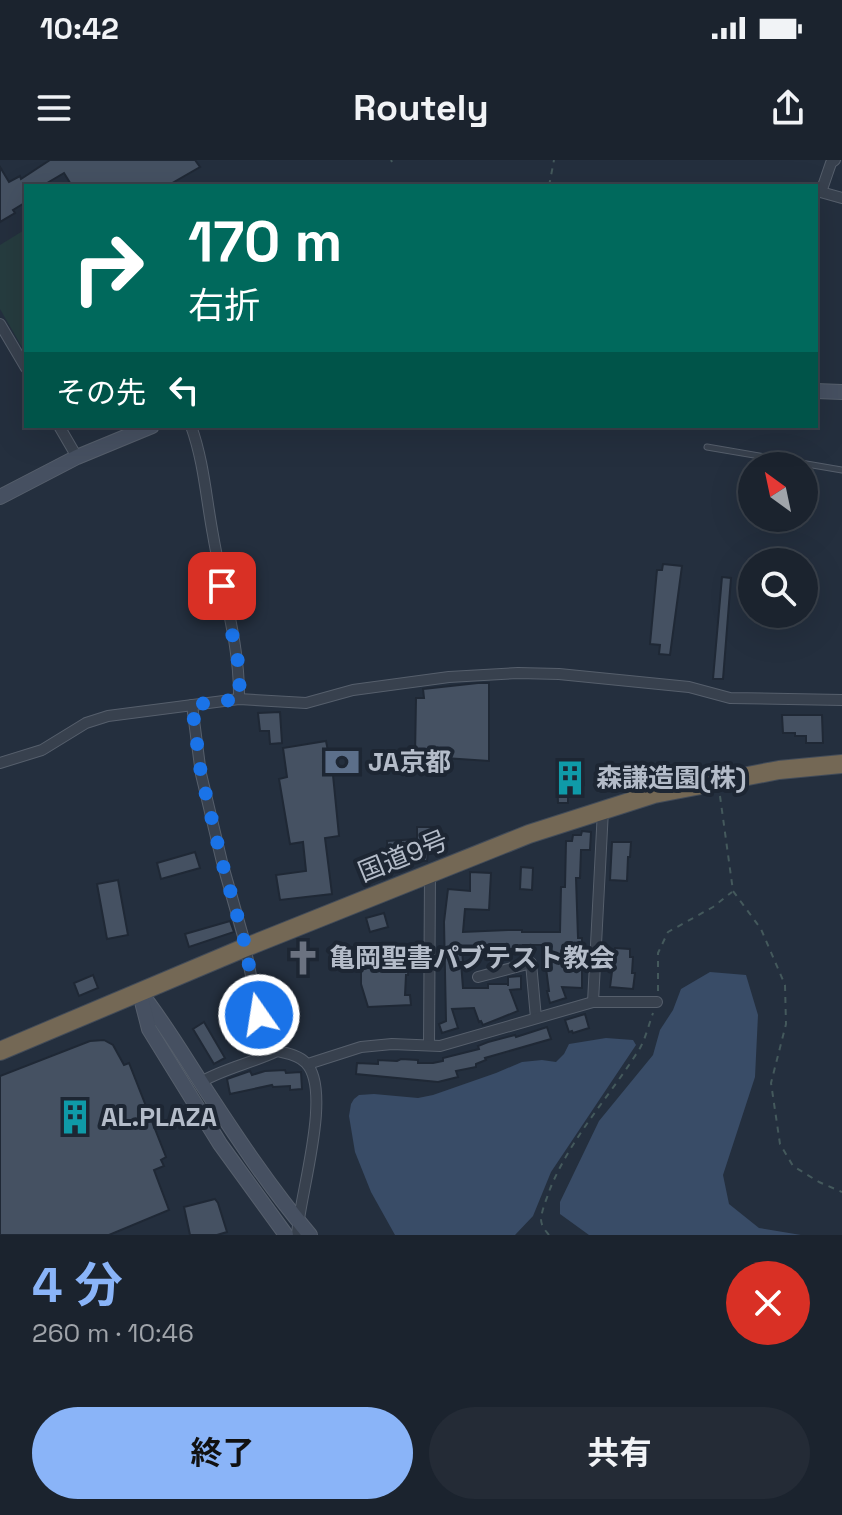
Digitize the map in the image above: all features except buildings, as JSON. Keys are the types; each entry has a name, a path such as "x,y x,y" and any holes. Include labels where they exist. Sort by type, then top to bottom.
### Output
{"highway":[{"name":"国道9号","path":"0,1051 244,948 529,834 654,794 779,770 842,764"}],"street":[{"path":"835,160 819,192 842,198"},
{"path":"0,324 24,365"},
{"path":"818,391 842,392"},
{"path":"60,428 77,457"},
{"path":"0,497 77,457 147,428"},
{"path":"192,428 206,483 212,532 240,671 239,699"},
{"path":"0,763 42,750 86,723 108,716 239,699 306,703 353,690 449,677 559,674 689,687 730,698 842,700"},
{"path":"192,705 201,774 243,936 259,1015 277,1051"},
{"path":"593,1002 603,810"},
{"path":"429,1045 430,874"},
{"path":"478,977 531,963 536,1018"},
{"path":"140,992 164,1023 297,1228 310,1235"},
{"path":"140,992 149,1029 220,1144 286,1235"},
{"path":"308,1064 361,1047 392,1044 440,1046 593,1002 657,1002"},
{"path":"201,1082 218,1072 277,1051 298,1057 308,1064 317,1104 314,1142 297,1228"}],"lane":[{"path":"707,447 842,470"}],"path":[{"path":"549,184 554,160"},
{"path":"718,780 733,891 761,929 785,985 786,1024 771,1083 780,1144 793,1166 842,1192"},
{"path":"549,1235 541,1218 559,1168 642,1044 657,1002 658,953 668,932 713,907 733,891"}],"green space":[{"path":"24,230 24,351 0,309 0,245"}],"water":[{"path":"710,972 746,975 758,1015 755,1077 723,1175 729,1204 759,1228 801,1235 589,1235 560,1214 560,1202 599,1121 653,1055 660,1030 673,1010 681,989"},
{"path":"606,1038 633,1040 636,1045 551,1172 533,1216 515,1235 395,1235 371,1192 355,1152 349,1116 354,1099 359,1095 374,1094 418,1098 433,1095 522,1062 556,1062 569,1044"}],"place":[{"name":"JA京都","path":"342,762"},
{"name":"森謙造園(株)","path":"570,778"},
{"name":"亀岡聖書パブテスト教会","path":"303,958"},
{"name":"AL.PLAZA","path":"75,1117"}],"route":[{"path":"222,586 240,671 239,699 192,705 201,774 243,936 259,1015"}]}
